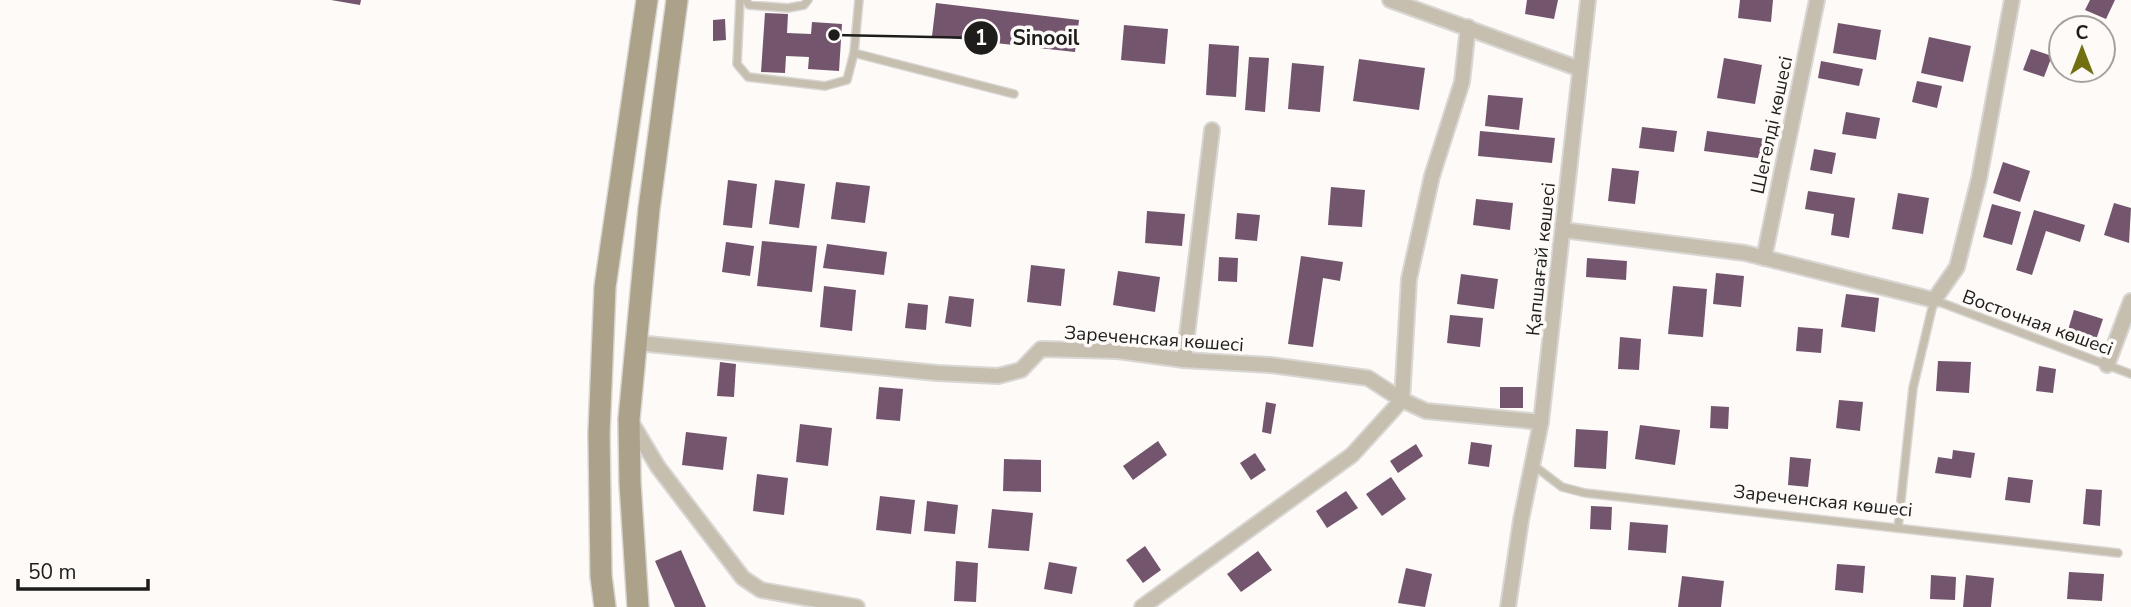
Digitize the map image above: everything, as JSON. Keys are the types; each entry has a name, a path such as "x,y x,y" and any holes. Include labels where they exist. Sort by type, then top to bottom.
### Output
{"street":[{"path":"605,607 601,576 599,433 605,287 647,0"},
{"path":"638,607 629,419 649,209 677,0"},
{"path":"1390,0 1580,69"},
{"name":"Қапшағай көшесі","path":"1508,607 1521,520 1541,422 1588,0"},
{"name":"Шегелді көшесі","path":"1763,258 1817,0"},
{"path":"1563,230 1763,258 1934,300 1956,267 1960,254 1979,179 2012,0"},
{"path":"1142,607 1352,455 1402,400 1409,279 1432,176 1462,82 1468,27"},
{"path":"1184,360 1212,130"},
{"path":"2107,365 2131,300"},
{"name":"Зареченская көшесі","path":"638,343 937,373 998,376 1021,370 1041,349 1118,351 1184,360 1270,365 1368,378 1402,400 1426,411 1541,422"},
{"path":"629,419 658,467 743,578 761,590 857,607"}],"lane":[{"path":"740,0 737,64 748,77 825,86 847,80 854,53 859,0"},
{"path":"746,0 750,5 788,8 804,5 807,0"},
{"path":"854,53 1014,94"},
{"path":"1898,528 1913,388 1934,300"},
{"name":"Восточная көшесі","path":"1934,300 2131,374"},
{"name":"Зареченская көшесі","path":"1533,465 1562,487 1585,494 2118,552"}],"building":[{"path":"331,0 361,0 360,5"},
{"path":"1527,0 1558,0 1554,19 1525,14"},
{"path":"1740,0 1773,0 1771,22 1738,18"},
{"path":"2090,0 2115,0 2108,14 2094,14 2085,10"},
{"path":"936,3 1079,20 1075,52 932,36"},
{"path":"765,13 788,14 787,33 811,34 812,22 842,24 839,71 808,69 809,57 786,56 785,73 761,72"},
{"path":"725,19 726,40 713,41 713,20"},
{"path":"1838,23 1881,30 1876,60 1833,53"},
{"path":"1124,25 1168,29 1165,64 1121,60"},
{"path":"1929,37 1971,46 1963,82 1921,73"},
{"path":"1209,44 1239,46 1236,97 1206,95"},
{"path":"2031,49 2047,54 2044,77 2023,70"},
{"path":"1249,57 1269,58 1265,112 1245,110"},
{"path":"1724,58 1762,65 1755,104 1717,98"},
{"path":"1359,59 1425,68 1419,110 1353,101"},
{"path":"1821,61 1863,69 1859,86 1818,78"},
{"path":"1292,63 1324,66 1320,112 1288,109"},
{"path":"1917,81 1942,86 1937,108 1912,102"},
{"path":"1488,95 1523,98 1519,130 1485,126"},
{"path":"1846,112 1880,118 1876,139 1842,134"},
{"path":"1642,127 1677,131 1674,152 1639,148"},
{"path":"1480,131 1555,138 1552,163 1478,156"},
{"path":"1707,131 1767,139 1765,159 1704,151"},
{"path":"1814,149 1836,153 1832,174 1810,170"},
{"path":"2003,162 2030,171 2020,202 1993,193"},
{"path":"1612,168 1639,171 1635,204 1608,201"},
{"path":"728,180 757,184 752,228 723,225"},
{"path":"775,180 805,184 799,228 769,224"},
{"path":"836,182 870,186 865,223 831,219"},
{"path":"1331,187 1365,190 1362,227 1328,225"},
{"path":"1808,191 1855,198 1849,238 1831,235 1834,214 1805,209"},
{"path":"1898,193 1929,198 1923,234 1892,229"},
{"path":"1476,199 1513,203 1510,230 1473,225"},
{"path":"2114,203 2131,208 2129,243 2104,235"},
{"path":"1992,204 2021,212 2012,245 1983,237"},
{"path":"2034,210 2085,225 2080,242 2046,231 2032,275 2016,270"},
{"path":"1147,211 1185,214 1182,246 1145,243"},
{"path":"1237,213 1260,215 1257,241 1235,239"},
{"path":"762,241 817,246 812,292 757,286"},
{"path":"726,242 754,246 750,276 722,272"},
{"path":"827,244 887,252 884,275 823,268"},
{"path":"1301,256 1343,262 1340,281 1323,278 1313,347 1288,344"},
{"path":"1219,257 1238,258 1237,282 1218,281"},
{"path":"1587,258 1627,261 1626,280 1586,277"},
{"path":"1031,265 1065,269 1061,306 1027,302"},
{"path":"1118,271 1160,277 1155,312 1113,305"},
{"path":"1716,273 1744,276 1741,307 1713,304"},
{"path":"1461,274 1498,279 1494,309 1457,304"},
{"path":"824,286 856,290 852,331 820,327"},
{"path":"1673,286 1707,289 1703,337 1668,334"},
{"path":"1846,294 1879,298 1875,332 1841,327"},
{"path":"949,296 974,299 971,327 945,323"},
{"path":"908,303 928,305 926,330 905,328"},
{"path":"2074,310 2103,319 2093,349 2065,340"},
{"path":"1450,315 1483,318 1480,347 1447,343"},
{"path":"1798,327 1823,329 1821,353 1796,351"},
{"path":"1620,337 1641,339 1639,370 1618,369"},
{"path":"1938,361 1971,362 1969,393 1936,391"},
{"path":"720,362 736,364 734,397 717,396"},
{"path":"2039,366 2056,369 2053,393 2036,391"},
{"path":"879,387 903,389 900,421 876,419"},
{"path":"1500,387 1523,387 1523,408 1500,408"},
{"path":"1839,400 1863,402 1860,431 1836,428"},
{"path":"1266,402 1276,404 1271,434 1262,432"},
{"path":"1711,406 1729,407 1728,429 1710,428"},
{"path":"800,424 832,428 828,466 796,462"},
{"path":"1640,425 1680,430 1675,465 1635,459"},
{"path":"1576,429 1608,431 1606,469 1574,467"},
{"path":"686,432 727,437 723,470 682,465"},
{"path":"1158,441 1167,455 1133,480 1123,466"},
{"path":"1471,442 1492,445 1489,467 1468,464"},
{"path":"1416,444 1423,456 1398,473 1390,461"},
{"path":"1953,450 1975,453 1971,478 1935,473 1938,457 1952,459"},
{"path":"1255,453 1266,470 1251,480 1240,463"},
{"path":"1790,457 1811,459 1808,487 1788,485"},
{"path":"1004,459 1041,460 1041,492 1003,491"},
{"path":"757,474 788,478 784,515 753,511"},
{"path":"1391,477 1406,499 1382,516 1366,494"},
{"path":"2008,477 2033,480 2030,503 2005,500"},
{"path":"2086,489 2102,490 2100,526 2083,524"},
{"path":"1346,491 1358,508 1327,528 1316,511"},
{"path":"880,496 915,500 911,534 876,530"},
{"path":"927,501 958,505 955,534 924,531"},
{"path":"1591,506 1612,507 1611,530 1590,529"},
{"path":"992,509 1033,513 1029,551 988,548"},
{"path":"1630,522 1668,525 1666,553 1628,550"},
{"path":"1145,546 1161,570 1143,583 1126,560"},
{"path":"681,550 706,607 675,607 655,561"},
{"path":"1258,551 1272,570 1241,592 1227,574"},
{"path":"956,561 978,563 976,602 954,601"},
{"path":"1049,562 1077,567 1072,594 1044,589"},
{"path":"1837,564 1865,566 1863,593 1835,590"},
{"path":"1406,568 1432,574 1425,607 1398,603"},
{"path":"2069,572 2104,574 2102,601 2067,599"},
{"path":"1931,575 1956,577 1955,600 1930,599"},
{"path":"1966,575 1994,578 1991,607 1963,607"},
{"path":"1682,576 1724,581 1721,607 1678,607"}],"place":[{"name":"Sinooil","path":"834,35"}]}
